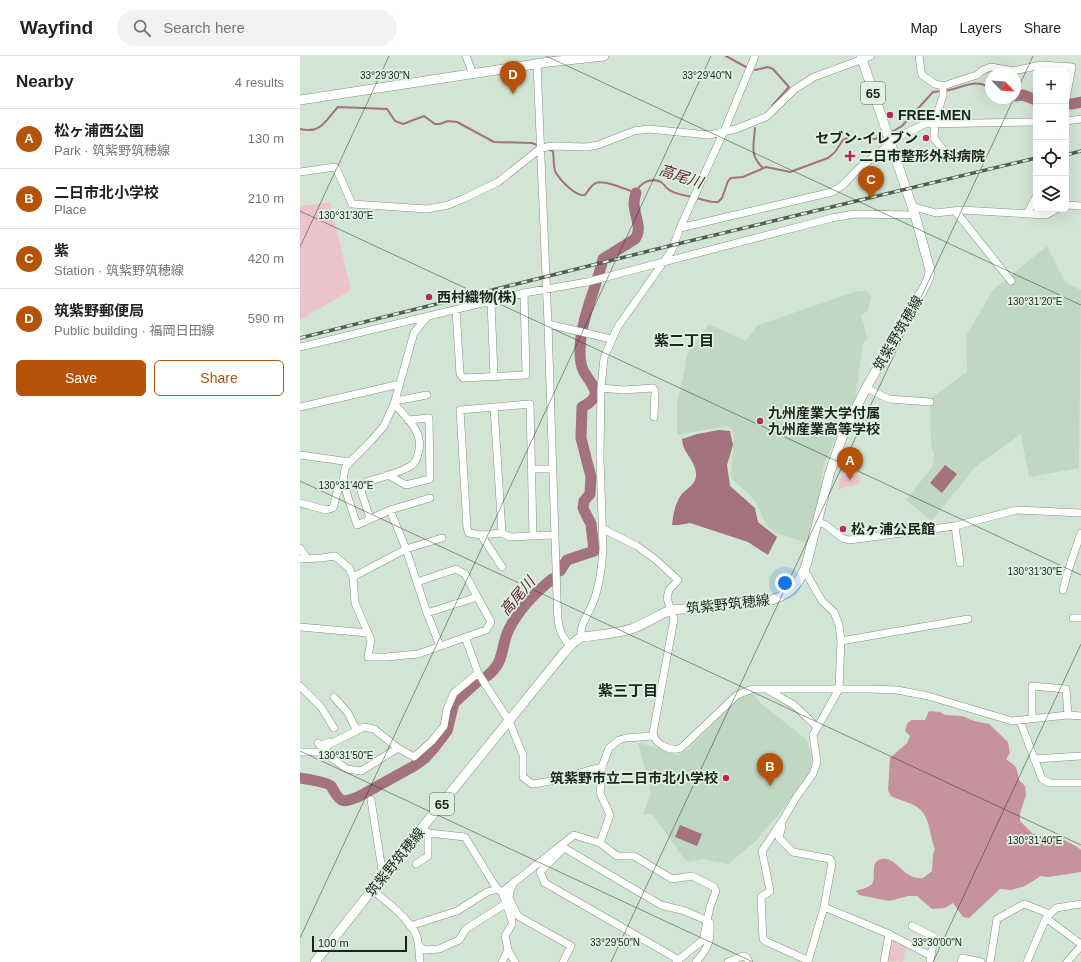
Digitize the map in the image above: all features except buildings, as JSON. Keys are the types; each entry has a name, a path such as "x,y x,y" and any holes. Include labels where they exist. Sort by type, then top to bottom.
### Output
{"main road":[{"path":"300,100 473,74 537,60 604,56"},
{"name":"筑紫野筑穂線","path":"315,962 383,876 425,830 509,721 570,646 581,638 630,630 671,610 766,602 780,598 792,590 804,571 834,458 844,432 866,388 930,277 929,263 913,211 861,57"}],"street":[{"path":"466,56 473,74"},
{"path":"581,638 580,631 594,600 602,561 600,458 601,388 604,358 617,328 672,250 680,228 724,131 755,56"},
{"path":"300,172 335,167 352,204 427,209 448,205 498,182 541,148 552,146 598,145 634,131 648,129 709,134 745,126 766,117 795,89 814,77 861,57 871,56"},
{"path":"919,56 922,75 943,90"},
{"path":"537,60 548,324 554,535 559,630 562,637 570,646"},
{"path":"943,90 991,67 1013,71 1041,65 1072,67 1069,82"},
{"path":"943,90 935,120 934,138 944,151 946,159"},
{"path":"1069,120 1081,119"},
{"path":"680,228 832,192 843,185 857,170 890,142 925,124 1033,122"},
{"path":"1027,214 1033,203"},
{"path":"1069,206 1081,206"},
{"path":"300,348 524,293 587,282 665,260 850,214 913,211 936,213 956,212 961,210 1046,215 1052,212"},
{"path":"956,212 1012,281"},
{"path":"456,310 460,374 463,378 526,375 524,293"},
{"path":"491,302 494,376"},
{"path":"300,503 326,510 333,508 338,489 343,482 346,468 384,426 400,384 414,333 427,317"},
{"path":"548,324 611,339"},
{"path":"300,407 400,384"},
{"path":"601,388 624,390 653,388 656,390 654,417"},
{"path":"866,388 889,399 930,402"},
{"path":"394,402 427,395"},
{"path":"370,518 361,491 366,482 388,475 413,464 418,454 419,438 415,429 394,402"},
{"path":"533,536 530,404 460,410 467,528 469,533 481,535 502,533 510,537 533,536 554,535"},
{"path":"494,407 502,533"},
{"path":"388,475 406,485 430,480 429,418 408,420"},
{"path":"300,454 350,462"},
{"path":"531,469 552,468"},
{"path":"343,482 357,525 390,510 430,498"},
{"path":"390,510 406,549 427,613 440,646"},
{"path":"818,522 826,525 842,538 849,540 955,526 1016,510 1081,513"},
{"path":"955,526 960,563"},
{"path":"602,528 637,546 655,559 678,580 669,590 667,598 674,619 653,736"},
{"path":"1063,590 1081,533"},
{"path":"481,535 502,567"},
{"path":"354,577 406,549 442,538"},
{"path":"300,548 304,559 335,556 348,568 354,577 355,603 371,640 368,657 418,654 486,630 491,622 465,574 456,569 417,582"},
{"path":"784,818 779,838 791,851 830,859 832,862 824,907 807,961 765,941 761,897 770,892 762,851 797,796 810,780 816,768 817,762 813,738 817,727 839,690 841,640 839,625 834,612 822,601 804,571"},
{"path":"427,613 477,597"},
{"path":"1073,618 1081,618"},
{"path":"841,640 968,619"},
{"path":"300,627 368,633"},
{"path":"466,637 478,673 509,721 523,755 523,777 532,784 548,783 564,777 602,767"},
{"path":"322,752 328,745 364,727 374,729 398,748 414,757 432,741 444,726 447,708 452,696 478,673"},
{"path":"300,686 321,707 334,728"},
{"path":"1032,719 1032,686 1066,689 1068,715"},
{"path":"653,736 659,743 667,748 681,748 737,695 752,689 897,690 928,696 1010,721 1068,715 1081,716"},
{"path":"767,689 794,705 817,727"},
{"path":"334,697 348,713 357,731"},
{"path":"1020,721 1040,776 1050,783 1081,783"},
{"path":"600,843 610,815 600,793 602,767 610,748 619,740 626,738 653,736"},
{"path":"318,743 320,745 339,739"},
{"path":"300,752 322,752 347,770 362,771 398,748"},
{"path":"1034,759 1081,756"},
{"path":"371,800 383,876"},
{"path":"416,864 428,856 425,830 465,837 499,890 512,921 512,924 505,936 508,950 514,962"},
{"path":"696,962 708,946 710,938 709,918 710,907 716,891 714,887 692,876 672,879 634,856 617,856 600,843 574,835 540,872 545,883 678,961 703,940 709,918"},
{"path":"410,926 457,911 487,892 499,890 514,882 562,847"},
{"path":"562,847 661,905 709,918"},
{"path":"514,882 510,890 509,897 518,916 571,946 563,962"},
{"path":"372,890 392,906 415,933 419,946 420,962"},
{"path":"419,946 425,950 439,949 458,940 466,929 505,904"},
{"path":"990,962 997,919 1024,904 1048,916 1081,945 1067,962"},
{"path":"1028,962 1048,916 1056,908 1081,904"},
{"path":"824,907 889,934 930,959 934,937 912,926"},
{"path":"884,962 889,934"},
{"path":"502,962 508,950"},
{"path":"728,962 743,956 747,958 749,962"},
{"path":"961,962 962,958 981,962"}],"shaded area":[{"path":"330,202 351,290 300,320 300,206"},
{"path":"1047,246 1065,282 1081,290 1079,468 1029,477 1021,434 975,467 932,521 906,500 932,467 934,455 931,445 930,399 967,372 966,336 993,290"},
{"name":"九州産業大学付属 九州産業高等学校","path":"857,291 866,291 871,295 868,311 861,315 868,339 863,343 855,400 824,464 819,499 808,543 779,534 768,527 753,498 734,481 731,475 734,432 728,426 677,435 677,401 687,355 709,324 746,341 758,325"},
{"path":"719,430 730,431 733,445 727,465 730,486 755,508 758,522 777,537 768,555 748,542 690,523 672,525 679,498 696,479 696,471 684,449 682,439 697,434"},
{"path":"945,465 957,474 942,493 930,483"},
{"path":"841,475 860,476 859,484 838,489"},
{"path":"866,525 866,536 853,536 852,526"},
{"name":"筑紫野市立二日市北小学校","path":"754,693 760,703 806,739 812,756 810,772 756,841 728,864 702,859 688,862 652,814 643,814 651,794 638,742 677,755 687,750 739,698"},
{"path":"929,711 940,712 945,715 962,716 974,721 989,724 1008,742 1010,753 1006,759 1015,766 1019,780 1025,786 1026,795 1020,813 1020,821 1033,834 1044,835 1049,839 1059,837 1079,848 1081,850 1081,872 1048,877 1041,876 1025,886 1011,890 1000,889 969,918 963,917 953,903 945,908 932,909 917,896 908,896 889,901 859,895 856,891 866,888 873,882 874,867 878,860 890,860 907,874 918,878 923,878 932,871 933,854 935,849 925,816 922,811 914,805 891,796 888,790 890,758 907,743 910,736 905,731 907,724 911,720 925,720"},
{"path":"680,825 702,834 697,846 675,837"},
{"path":"896,940 906,947 903,962 887,961 891,941"}],"waterway":[{"path":"726,56 746,67"},
{"path":"755,70 768,67 773,69 789,87 772,106"},
{"name":"高尾川","path":"945,91 969,84 985,86"},
{"name":"高尾川","path":"890,133 902,126 933,92 941,91"},
{"name":"高尾川","path":"1021,95 1033,99"},
{"name":"高尾川","path":"1069,104 1081,102"},
{"path":"300,129 313,130 318,128 338,107 387,109 395,121 403,124 424,116 435,124 448,121 457,122 494,142 532,143 539,146"},
{"path":"755,128 753,150 756,159 763,168"},
{"name":"高尾川","path":"696,198 718,202 722,198 728,181 731,178 743,177 766,167 790,172 828,158 835,152 843,140 848,138 875,139 884,135"},
{"path":"549,150 553,151 554,168 556,173 565,184 577,194 585,195 593,185 599,182 616,185 636,193 640,186 653,180 661,182 673,192 691,197"},
{"name":"高尾川","path":"560,571 567,560 594,551 591,524 583,508 584,501 590,494 591,477 581,438 582,407 593,399 595,391 582,367 580,353 581,339 585,316 603,259 635,239 637,235 638,226 634,208 636,193"},
{"name":"高尾川","path":"487,676 497,665 500,659 506,636 513,622 534,595 552,579"},
{"name":"高尾川","path":"300,778 325,783 331,786 339,798 344,801 358,797 414,766 425,758 447,731 454,703 477,682"}],"railway":[{"path":"1069,154 1081,151"},
{"path":"300,338 673,245 1033,159"}],"place":[{"name":"筑紫野郵便局","path":"513,94"},
{"name":"FREE-MEN","path":"890,115"},
{"name":"セブン-イレブン","path":"926,138"},
{"name":"二日市整形外科病院","path":"850,156"},
{"name":"紫","path":"871,199"},
{"name":"西村織物(株)","path":"429,297"},
{"name":"九州産業大学付属 九州産業高等学校","path":"760,421"},
{"name":"松ヶ浦西公園","path":"850,480"},
{"name":"松ヶ浦公民館","path":"843,529"},
{"name":"筑紫野市立二日市北小学校","path":"726,778"},
{"name":"二日市北小学校","path":"770,786"}],"district":[{"name":"紫二丁目","path":"684,340"},
{"name":"紫三丁目","path":"628,690"}]}
